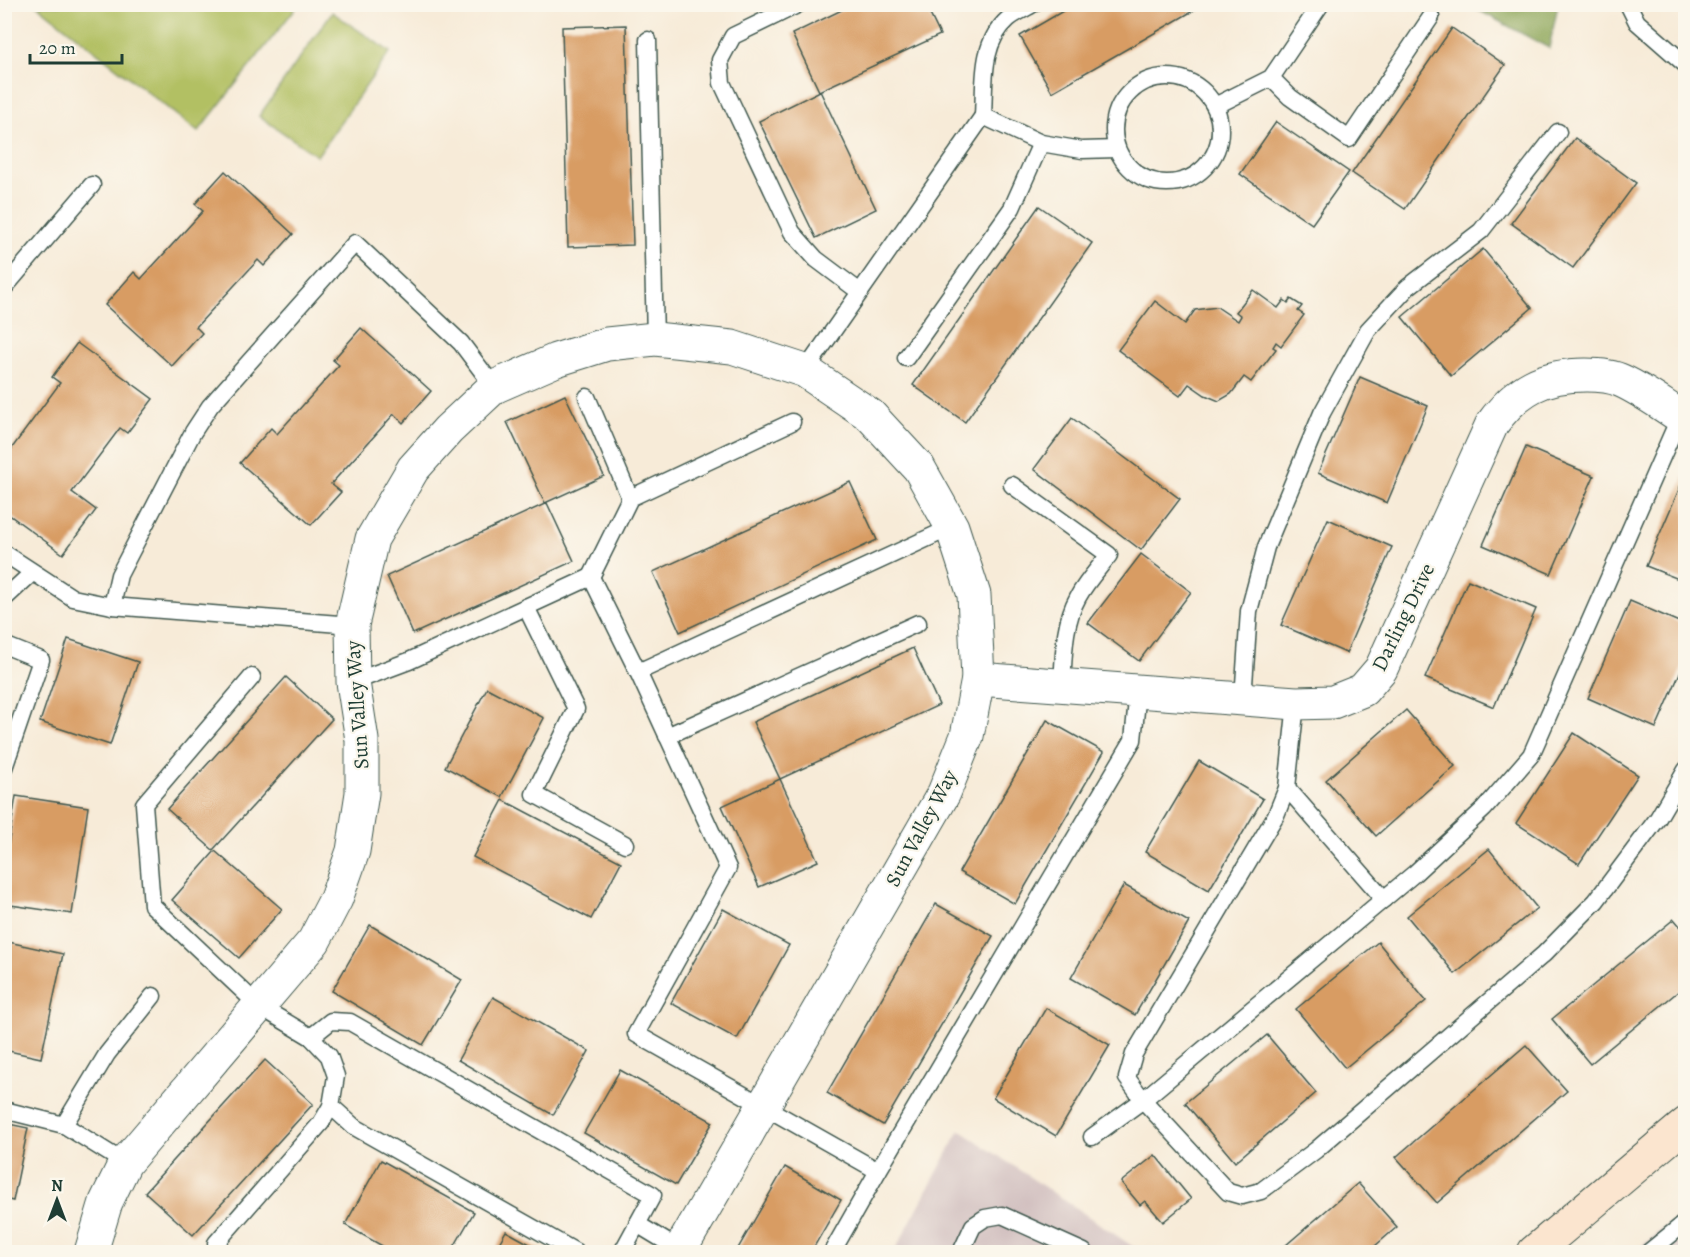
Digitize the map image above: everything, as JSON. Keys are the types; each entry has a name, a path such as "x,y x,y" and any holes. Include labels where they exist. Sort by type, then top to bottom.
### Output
{"main road":[{"path":"1540,1251 1686,1125"}],"street":[{"name":"Sun Valley Way","path":"91,1252 106,1202 125,1163 314,941 336,899 353,850 362,793 362,740 353,682 352,625 372,540 413,469 448,430 494,387 556,360 607,344 655,339 732,347 805,371 870,415 919,468 952,527 974,595 978,679 967,736 944,793 680,1251"},
{"name":"Darling Drive","path":"978,679 1296,703 1333,702 1363,690 1381,669 1492,424 1505,405 1522,392 1546,379 1572,375 1596,375 1620,380 1683,418"}],"lane":[{"path":"799,4 733,36 720,60 722,83 792,232 816,259 860,292"},
{"path":"805,371 983,116 986,57 994,36 1009,19 1033,4"},
{"path":"1215,106 1271,78 1321,4"},
{"path":"1628,4 1637,22 1686,65"},
{"path":"1271,78 1290,97 1349,139 1431,17"},
{"path":"648,40 655,339"},
{"path":"1171,77 1189,82 1204,91 1215,106 1220,123 1220,140 1214,156 1203,170 1189,179 1172,183 1155,182 1139,175 1126,164 1117,149 1114,132 1116,115 1124,99 1137,86 1153,79 1171,77"},
{"path":"983,116 1041,143 1082,150 1117,149"},
{"path":"1243,699 1249,611 1266,547 1322,413 1362,340 1368,330 1408,287 1481,231 1558,132"},
{"path":"906,358 1012,208 1041,143"},
{"path":"4,288 92,185"},
{"path":"112,606 119,575 193,432 210,406 355,243 461,343 494,387"},
{"path":"587,397 630,498"},
{"path":"1092,1137 1143,1100 1415,873 1484,808 1531,755 1683,418"},
{"path":"353,682 409,661 591,577 630,498 792,422"},
{"path":"1012,485 1109,555 1078,597 1070,618 1064,644 1062,685"},
{"path":"638,672 952,527"},
{"path":"4,553 73,598 112,606 352,625"},
{"path":"4,598 32,573"},
{"path":"591,577 638,672 728,868 636,1034 878,1171"},
{"path":"526,607 576,709 534,794 625,844"},
{"path":"667,736 918,623"},
{"path":"4,645 41,660 4,768"},
{"path":"216,1242 321,1123 331,1106 336,1076 329,1056 311,1037 259,1006 152,905 144,804 252,677"},
{"path":"832,1252 1133,740 1138,691"},
{"path":"1296,703 1287,788 1276,815 1134,1054 1127,1078 1143,1100 1228,1192 1242,1197 1261,1191 1316,1150 1544,954 1596,901 1658,818 1686,770"},
{"path":"1287,788 1384,899"},
{"path":"64,1125 106,1054 153,996"},
{"path":"311,1037 331,1022 350,1022 653,1195 622,1252"},
{"path":"331,1106 353,1126 576,1252"},
{"path":"4,1110 64,1125 125,1163"},
{"path":"961,1252 973,1226 985,1218 1002,1215 1084,1252"},
{"path":"1648,1252 1686,1222"},
{"path":"637,1224 680,1251"}],"shaded area":[{"path":"960,1130 1141,1252 894,1252"},
{"path":"1685,1211 1685,1252 1634,1252"}],"green space":[{"path":"37,5 298,5 198,132"},
{"path":"1469,5 1558,5 1549,48"},
{"path":"332,12 390,52 317,156 259,116"}],"building":[{"path":"854,4 925,4 940,35 819,91 792,34"},
{"path":"1075,4 1205,4 1052,92 1020,36"},
{"path":"626,25 633,245 568,247 562,27"},
{"path":"1452,28 1505,65 1405,209 1352,173"},
{"path":"820,91 876,209 816,238 759,121"},
{"path":"1276,122 1349,172 1312,224 1240,174"},
{"path":"1575,138 1636,183 1573,268 1511,223"},
{"path":"225,171 293,234 264,266 258,260 196,327 202,333 172,366 105,305 134,272 141,279 203,211 195,204"},
{"path":"1039,206 1092,243 965,422 913,385"},
{"path":"1483,249 1532,308 1451,376 1402,317"},
{"path":"1253,290 1278,308 1284,300 1288,303 1291,299 1302,306 1298,311 1304,315 1281,346 1276,342 1273,347 1276,349 1251,382 1244,377 1231,394 1219,401 1189,384 1180,396 1118,350 1155,301 1185,324 1195,310 1217,307 1238,321 1241,316 1236,312"},
{"path":"361,328 431,391 403,423 394,414 331,484 341,492 311,525 240,463 271,428 277,434 339,365 333,360"},
{"path":"77,343 153,399 127,433 120,428 72,492 96,510 63,554 4,511 4,442 12,448 60,383 52,377"},
{"path":"1360,377 1428,406 1387,503 1318,473"},
{"path":"565,395 604,476 545,503 507,422"},
{"path":"1072,418 1180,499 1141,550 1034,469"},
{"path":"1526,447 1594,476 1551,574 1483,545"},
{"path":"1686,473 1686,582 1646,566"},
{"path":"850,482 877,540 680,632 653,572"},
{"path":"547,503 574,561 413,634 387,576"},
{"path":"1328,519 1392,547 1346,653 1281,625"},
{"path":"1141,554 1191,592 1139,661 1088,623"},
{"path":"1468,580 1536,609 1494,707 1425,678"},
{"path":"1630,601 1686,625 1686,659 1656,728 1588,698"},
{"path":"68,639 138,662 110,745 40,722"},
{"path":"913,648 939,705 780,779 753,722"},
{"path":"286,677 332,719 213,850 167,809"},
{"path":"487,688 544,718 502,797 445,767"},
{"path":"1406,710 1455,766 1376,836 1326,780"},
{"path":"1047,720 1104,752 1015,904 959,872"},
{"path":"1574,733 1638,775 1579,864 1516,823"},
{"path":"1199,761 1263,799 1209,890 1145,852"},
{"path":"780,779 818,861 759,887 722,806"},
{"path":"16,796 88,807 72,914 4,904 4,871"},
{"path":"503,800 621,862 591,919 473,857"},
{"path":"1489,849 1537,908 1455,974 1407,916"},
{"path":"215,851 282,909 239,958 172,900"},
{"path":"1124,885 1189,922 1135,1015 1071,978"},
{"path":"936,904 993,936 883,1125 827,1093"},
{"path":"723,909 789,945 737,1039 671,1003"},
{"path":"1674,919 1686,933 1686,985 1590,1064 1552,1019"},
{"path":"370,925 462,980 423,1045 332,991"},
{"path":"4,941 63,954 41,1058 4,1050"},
{"path":"1378,942 1426,1001 1345,1068 1296,1009"},
{"path":"493,997 589,1051 553,1115 458,1060"},
{"path":"1046,1008 1110,1045 1056,1136 993,1098"},
{"path":"1267,1035 1316,1093 1235,1162 1185,1103"},
{"path":"1526,1045 1567,1091 1437,1203 1396,1157"},
{"path":"265,1060 313,1104 193,1235 145,1192"},
{"path":"620,1070 713,1122 676,1185 584,1133"},
{"path":"4,1123 28,1128 13,1201 4,1199"},
{"path":"1155,1155 1191,1199 1163,1222 1145,1201 1140,1205 1121,1182"},
{"path":"381,1160 474,1212 451,1252 393,1252 345,1225"},
{"path":"785,1167 841,1200 811,1252 736,1252"},
{"path":"1358,1183 1397,1227 1368,1252 1278,1252"},
{"path":"506,1231 544,1252 494,1252"}]}
